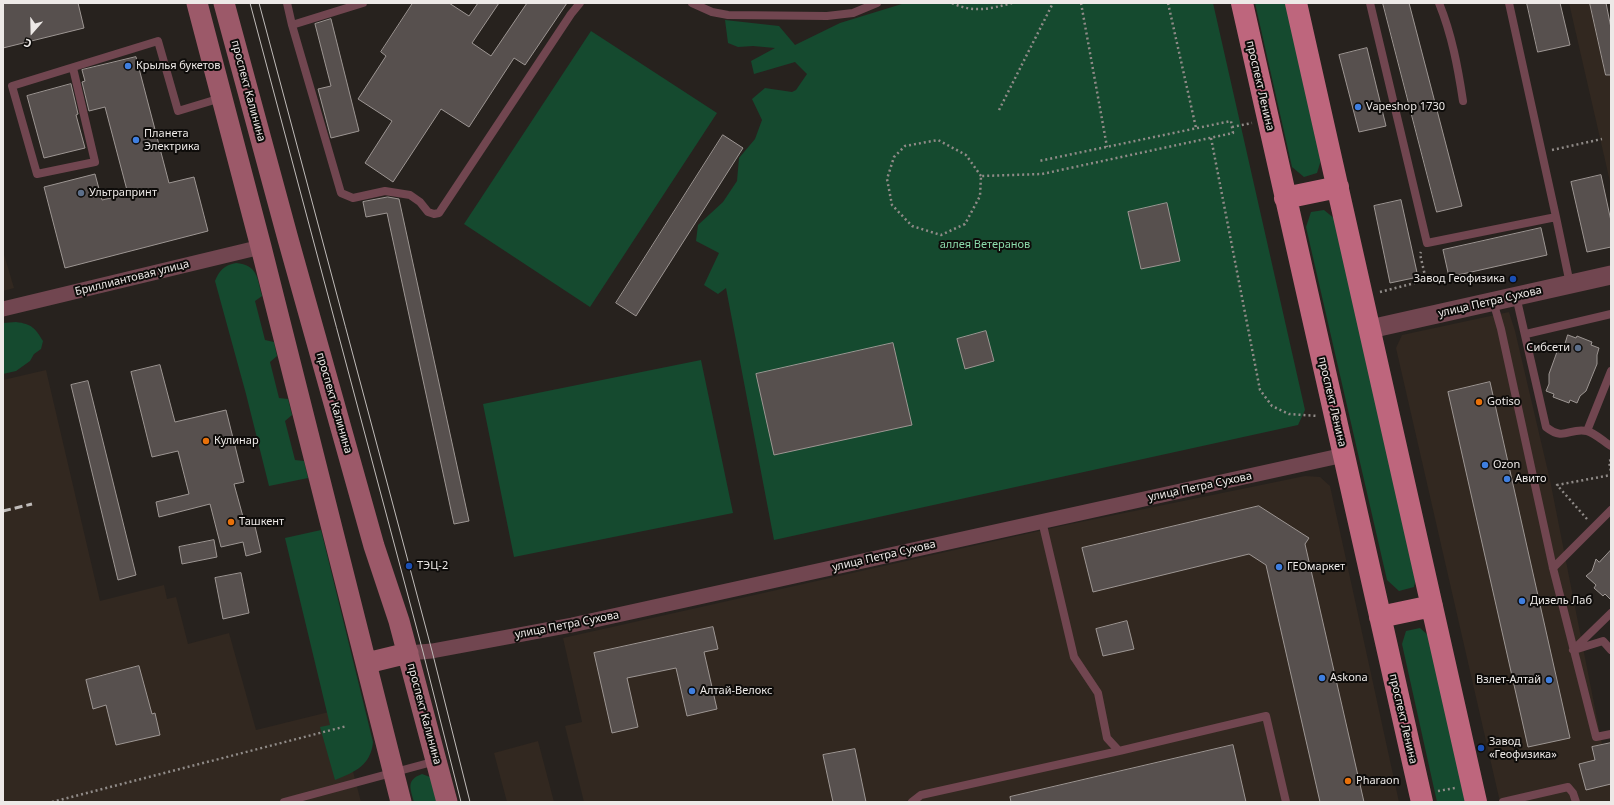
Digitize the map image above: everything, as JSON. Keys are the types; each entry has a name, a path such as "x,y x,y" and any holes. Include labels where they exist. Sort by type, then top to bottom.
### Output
{"main road":[{"path":"197,3 261,246 401,802"},
{"name":"проспект Калинина","path":"224,3 374,546 399,621 416,653 437,761 447,802"},
{"name":"проспект Ленина","path":"1242,3 1421,799"},
{"path":"1296,3 1474,793"},
{"path":"1286,198 1338,187"},
{"path":"261,246 288,239"},
{"path":"1380,617 1432,606"},
{"path":"367,663 416,653"}],"street":[{"name":"Бриллиантовая улица","path":"3,310 261,246"},
{"name":"улица Петра Сухова","path":"1370,329 1611,275"},
{"name":"улица Петра Сухова","path":"416,653 572,625 1344,455"}],"lane":[{"path":"286,3 341,193 354,198 385,191 410,195 420,202 428,212 434,214 439,213 571,14 580,3"},
{"path":"292,25 362,3"},
{"path":"692,3 712,12 728,14 827,16 853,13 877,3"},
{"path":"1370,3 1427,243 1556,217"},
{"path":"1439,3 1446,20 1457,63 1463,101"},
{"path":"1509,3 1570,284"},
{"path":"73,68 95,162 37,174 12,86 158,41 178,111 222,98"},
{"path":"1516,296 1526,334 1546,427 1553,433 1563,435 1587,431 1611,446"},
{"path":"1493,301 1501,329 1553,568 1596,737 1611,734"},
{"path":"1526,334 1611,314"},
{"path":"1587,431 1611,371"},
{"path":"1553,568 1611,510"},
{"path":"1042,521 1074,657 1098,693 1107,738 1119,751"},
{"path":"1573,650 1611,613"},
{"path":"1573,650 1603,641 1611,650"},
{"path":"912,802 921,795 1119,751 1266,716 1286,802"},
{"path":"284,802 437,761"},
{"path":"1503,802 1568,787 1573,793 1576,802"}],"path":[{"path":"952,3 963,8 988,10 1012,3"},
{"path":"999,110 1053,3"},
{"path":"1081,3 1107,147"},
{"path":"1168,3 1196,128"},
{"path":"981,176 1042,174 1212,138 1233,133 1231,121 1039,161"},
{"path":"1232,127 1252,123"},
{"path":"1212,138 1260,390 1272,406 1289,414 1318,416"},
{"path":"938,140 966,155 981,176 980,196 965,224 941,235 912,226 892,205 887,179 894,158 905,146 938,140"},
{"path":"1542,152 1602,140"},
{"path":"1378,292 1426,280 1420,254 1427,243"},
{"path":"1594,527 1556,484 1611,474 1609,462 1611,460"},
{"path":"52,802 347,726"},
{"path":"1421,799 1474,793"}],"shaded area":[{"path":"1569,3 1606,3 1611,28 1611,186"},
{"path":"3,251 14,288 3,291"},
{"path":"1509,312 1515,331 1550,480 1602,744 1611,743 1611,802 1500,802 1396,348 1402,335"},
{"path":"46,370 100,601 164,585 167,599 176,597 188,644 229,633 256,730 337,710 361,802 3,802 3,380"},
{"path":"1305,476 1320,477 1330,486 1399,802 584,802 565,726 582,722 563,638 1066,525"},
{"path":"538,741 554,802 507,802 494,753"}],"green space":[{"name":"аллея Ветеранов","path":"905,3 1213,3 1305,410 1298,425 774,540 726,288 718,294 704,285 719,253 696,241 698,225 723,202 737,181 739,158 755,139 762,120 752,99 765,88 792,92 796,90 807,74 795,62 754,74 751,61 775,48 753,46 738,47 728,43 725,20 779,26 795,45 840,23"},
{"path":"1255,3 1286,3 1321,160 1317,173 1304,177 1292,167"},
{"path":"591,31 717,113 590,307 464,224"},
{"path":"1324,210 1335,219 1417,572 1414,587 1399,591 1387,580 1306,227 1311,212"},
{"path":"236,263 249,266 257,278 262,296 255,301 265,340 274,342 277,356 270,362 279,398 288,399 292,415 285,421 295,460 304,461 308,478 269,486 215,281 222,269 228,265"},
{"path":"16,322 29,325 38,333 43,341 41,349 34,354 30,361 16,371 3,374 3,323"},
{"path":"701,360 733,513 514,557 483,404"},
{"path":"321,530 373,742 369,757 361,767 335,780 320,727 330,725 285,538"},
{"path":"1420,628 1430,637 1467,802 1437,802 1402,644 1406,631"},
{"path":"422,774 430,777 438,802 414,802 410,785 413,779"}],"building":[{"path":"3,3 78,3 84,28 3,48"},
{"path":"413,3 449,3 469,16 478,3 499,3 472,43 491,56 527,3 567,3 525,65 514,58 469,127 441,109 393,182 365,163 392,121 358,99 386,56 381,52"},
{"path":"1383,3 1409,3 1462,206 1437,212"},
{"path":"1527,3 1560,3 1570,45 1538,52"},
{"path":"1590,3 1606,3 1611,28 1611,75 1606,75"},
{"path":"331,19 359,131 331,138 318,89 331,86 315,24"},
{"path":"1367,48 1386,126 1359,132 1339,55"},
{"path":"136,57 169,183 194,177 208,231 65,268 44,187 95,174 102,200 128,194 105,107 89,111 82,82 85,81 82,70"},
{"path":"71,84 78,114 76,115 85,148 44,158 27,96"},
{"path":"723,135 743,148 636,316 616,303"},
{"path":"1601,175 1611,221 1611,247 1587,252 1571,182"},
{"path":"388,197 399,199 469,521 454,524 387,213 366,217 363,202"},
{"path":"1401,200 1418,277 1390,283 1374,206"},
{"path":"1167,203 1180,261 1141,269 1128,212"},
{"path":"1541,228 1547,255 1449,277 1443,250"},
{"path":"986,331 994,361 965,369 957,339"},
{"path":"1568,335 1576,338 1577,336 1592,342 1591,345 1599,348 1597,364 1586,391 1580,396 1577,403 1570,400 1569,403 1553,397 1554,394 1546,391 1549,384 1549,374 1558,349 1565,343"},
{"path":"893,343 912,425 774,455 756,374"},
{"path":"160,365 175,422 226,410 244,482 234,484 245,524 254,522 261,552 246,556 243,542 221,547 210,504 159,517 156,502 189,494 178,451 152,457 131,372"},
{"path":"88,381 136,575 118,580 71,385"},
{"path":"1490,382 1570,738 1528,747 1448,392"},
{"path":"1259,506 1309,538 1305,544 1364,802 1320,802 1266,565 1249,554 1093,592 1082,548"},
{"path":"214,540 217,557 182,564 179,547"},
{"path":"1611,550 1611,600 1605,594 1603,596 1594,588 1596,585 1586,576 1592,571 1596,559 1599,562"},
{"path":"241,573 249,613 223,619 215,578"},
{"path":"1127,621 1134,649 1103,656 1096,629"},
{"path":"713,627 718,649 704,652 717,709 687,716 676,668 627,678 638,727 612,733 594,653"},
{"path":"139,666 152,714 155,713 160,735 116,745 106,705 93,709 86,680"},
{"path":"1611,743 1611,784 1586,790 1579,764 1595,760 1592,747"},
{"path":"1233,745 1246,802 1011,802 1010,797"},
{"path":"855,749 866,802 833,802 823,755"}],"tram line":[{"path":"250,3 423,652 461,802"},
{"path":"259,3 432,651 470,802"}],"railway":[{"path":"3,511 32,504"}],"place":[{"name":"Крылья букетов","path":"128,66"},
{"name":"Vapeshop 1730","path":"1358,107"},
{"name":"Планета Электрика","path":"136,140"},
{"name":"Ультрапринт","path":"81,193"},
{"name":"Завод Геофизика","path":"1513,279"},
{"name":"Сибсети","path":"1578,348"},
{"name":"Gotiso","path":"1479,402"},
{"name":"Кулинар","path":"206,441"},
{"name":"Ozon","path":"1485,465"},
{"name":"Авито","path":"1507,479"},
{"name":"Ташкент","path":"231,522"},
{"name":"ТЭЦ-2","path":"409,566"},
{"name":"ГЕОмаркет","path":"1279,567"},
{"name":"Дизель Лаб","path":"1522,601"},
{"name":"Askona","path":"1322,678"},
{"name":"Взлет-Алтай","path":"1549,680"},
{"name":"Алтай-Велокс","path":"692,691"},
{"name":"Завод «Геофизика»","path":"1481,748"},
{"name":"Pharaon","path":"1348,781"}]}
